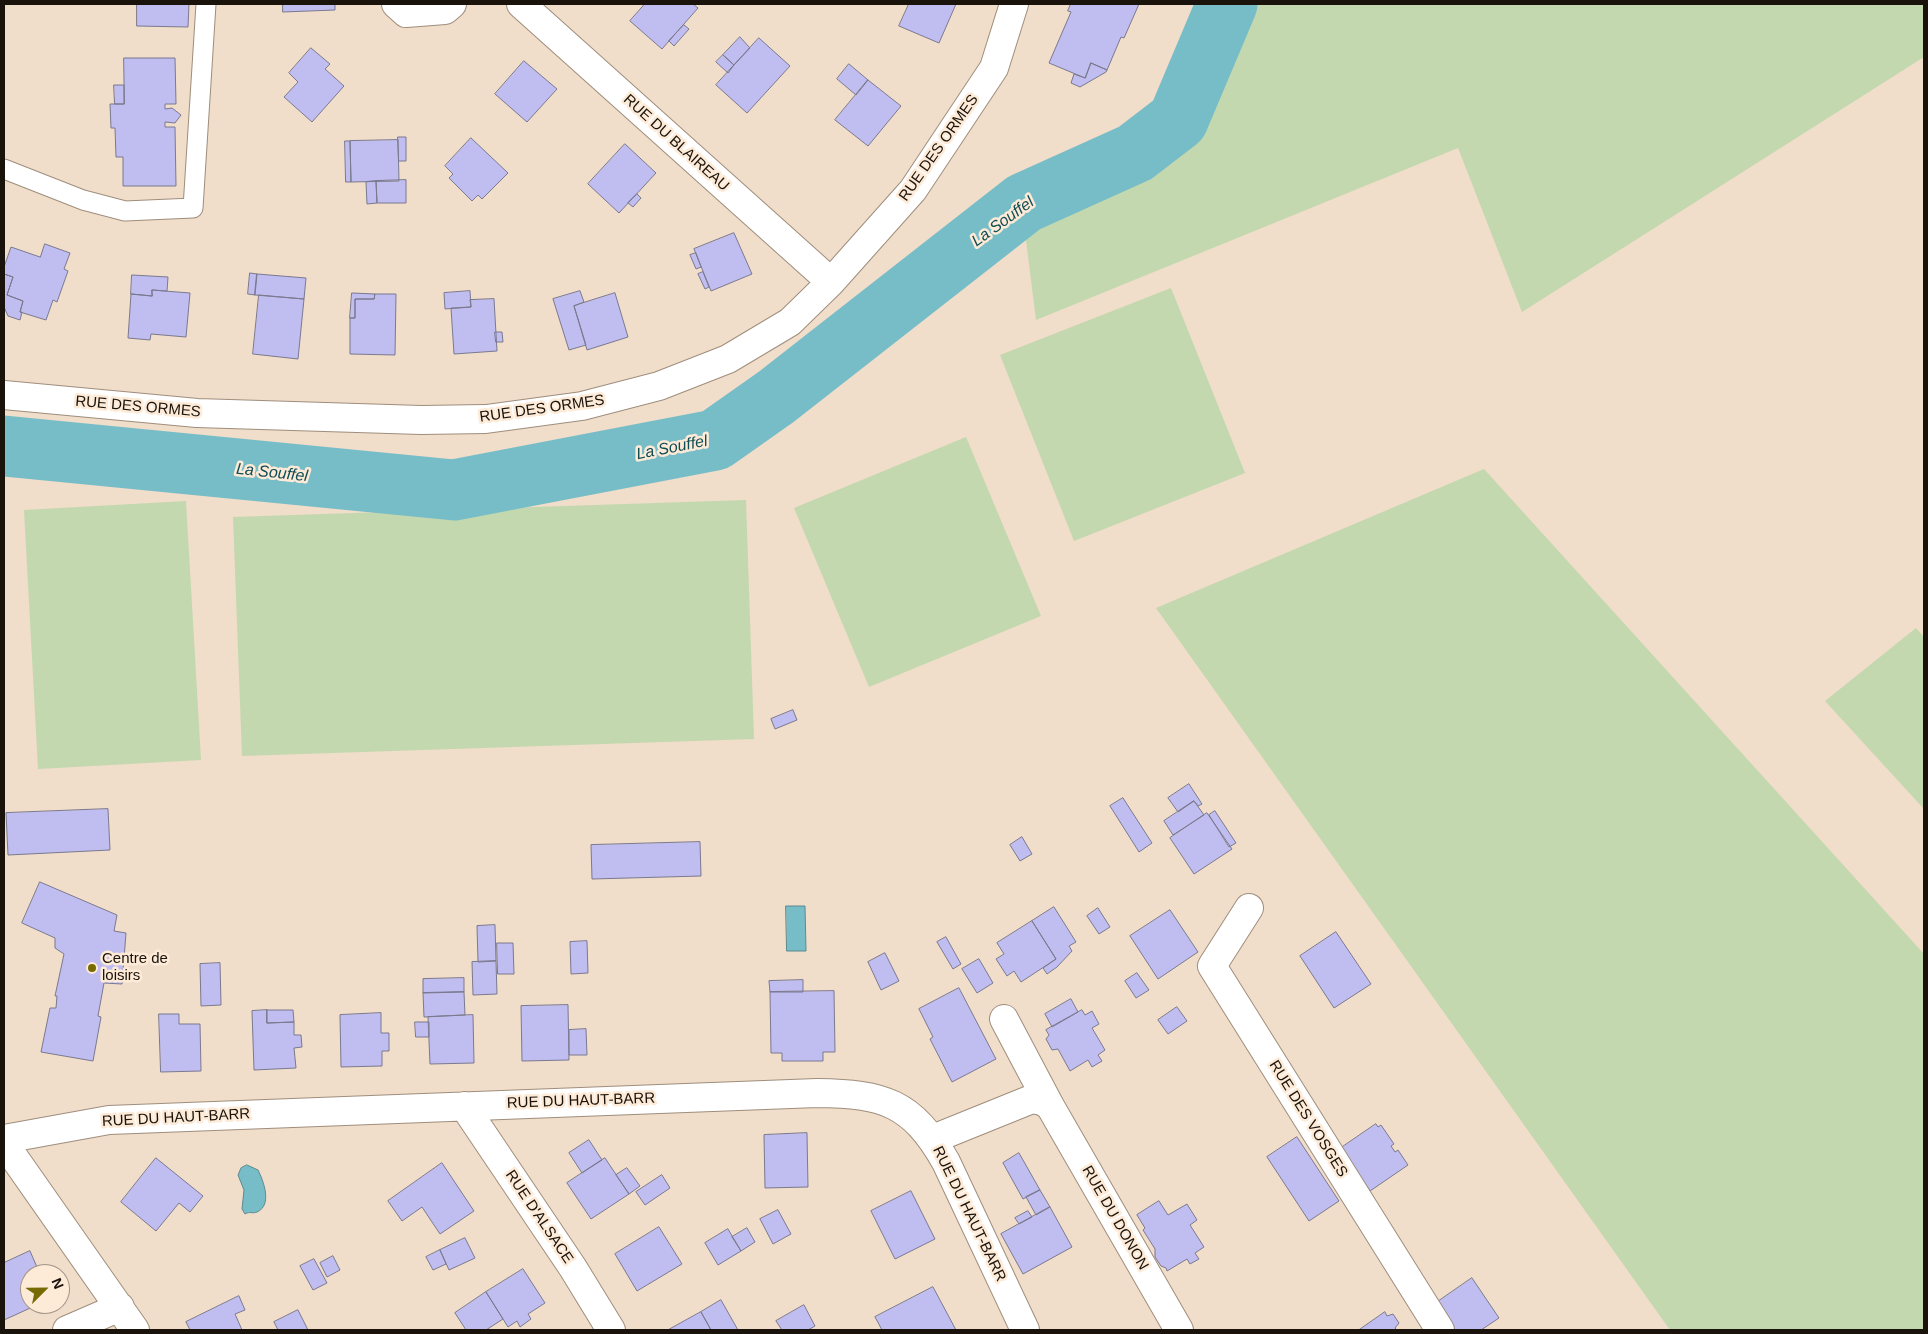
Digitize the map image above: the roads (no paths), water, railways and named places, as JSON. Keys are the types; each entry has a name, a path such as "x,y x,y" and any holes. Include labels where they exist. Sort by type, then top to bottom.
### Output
{"street":[{"path":"396,4 406,13 445,10 452,4"},
{"name":"RUE DU BLAIREAU","path":"521,4 831,282"},
{"name":"RUE DES ORMES","path":"4,394 196,413 421,420 486,419 582,406 659,386 728,359 790,322 831,282 913,190 994,68 1014,4"},
{"name":"RUE DES VOSGES","path":"1249,908 1212,966 1440,1330"},
{"name":"RUE DU DONON","path":"1004,1019 1050,1106 1179,1330"},
{"name":"RUE DU HAUT-BARR","path":"4,1141 109,1120 843,1093 884,1101 904,1110 919,1122 933,1140 946,1162 1025,1330"},
{"path":"933,1140 1032,1099 1042,1101 1050,1106"},
{"name":"RUE D'ALSACE","path":"464,1106 573,1268 611,1330"},
{"path":"4,1141 135,1330"},
{"path":"67,1330 120,1307"}],"lane":[{"path":"4,169 83,200 125,211 193,208 206,4"}],"water":[{"path":"786,906 805,906 806,951 787,951"},
{"path":"247,1165 258,1170 266,1198 262,1209 254,1213 245,1214 242,1209 244,1190 238,1175 241,1168"}],"waterway":[{"name":"La Souffel","path":"4,446 454,490 715,440 776,397 1024,203 1135,153 1178,120 1227,4"}],"place":[{"name":"Centre de loisirs","path":"92,968"}]}
